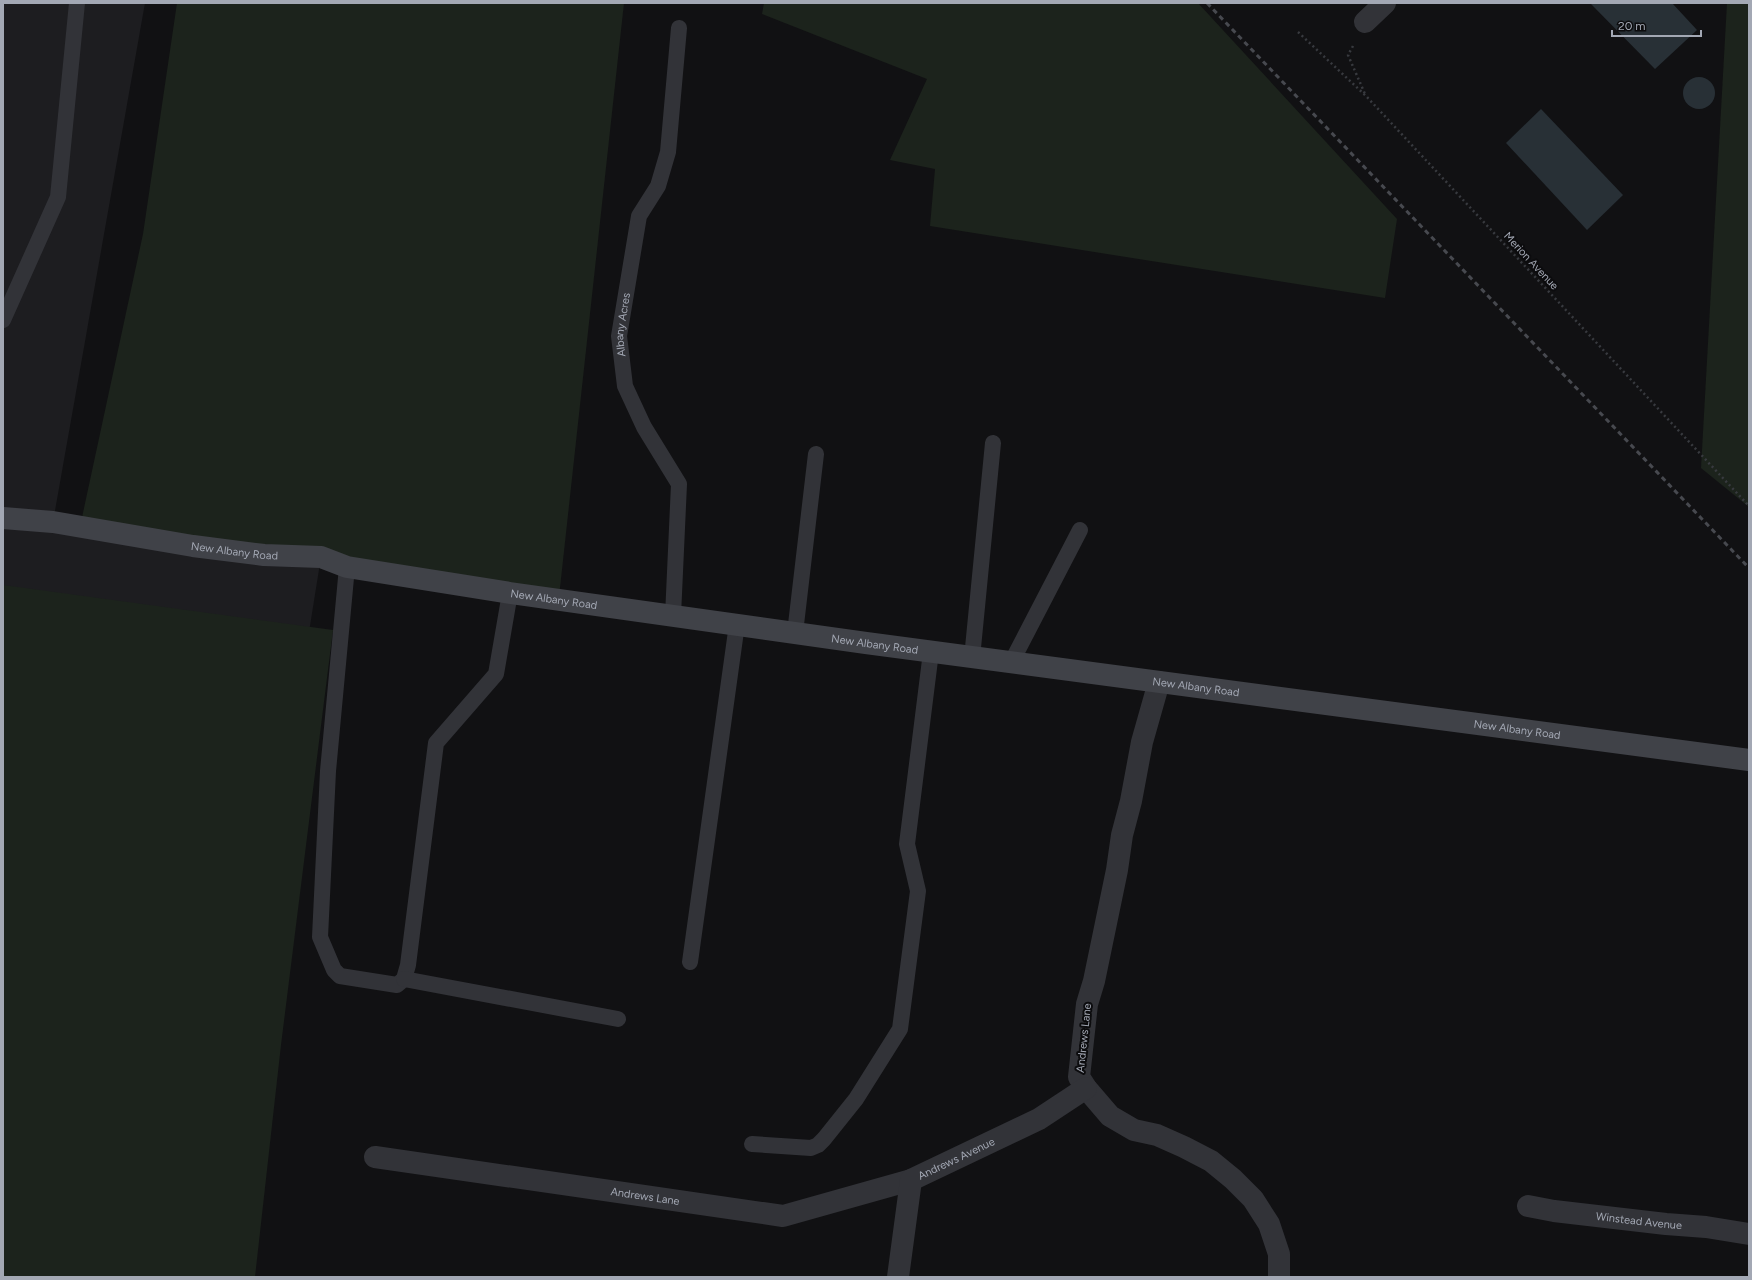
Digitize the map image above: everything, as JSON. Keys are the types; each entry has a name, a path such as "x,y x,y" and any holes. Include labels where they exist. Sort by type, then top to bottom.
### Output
{"main road":[{"name":"New Albany Road","path":"3,518 53,522 193,546 264,555 321,557 347,567 510,593 972,658 1749,760"}],"street":[{"path":"1365,22 1385,3"},
{"name":"Andrews Lane","path":"1159,682 1142,742 1131,802 1122,835 1094,981 1087,1004 1079,1077 1086,1088 1110,1116 1134,1130 1157,1135 1184,1147 1211,1161 1233,1179 1253,1199 1269,1224 1279,1254 1279,1277"},
{"name":"Andrews Avenue","path":"898,1277 911,1180 1039,1119 1086,1088"},
{"name":"Andrews Lane","path":"375,1157 783,1216 911,1180"},
{"name":"Winstead Avenue","path":"1528,1206 1554,1211 1666,1224 1706,1227 1749,1234"}],"lane":[{"path":"3,320 58,197 77,3"},
{"name":"Albany Acres","path":"674,616 679,484 644,427 625,386 619,336 639,216 658,186 668,152 679,28"},
{"path":"972,658 993,443"},
{"path":"795,633 816,454"},
{"path":"1011,663 1080,530"},
{"path":"347,567 328,771 320,937 334,970 340,976 397,984 404,979 408,965 436,743 496,674 510,593"},
{"path":"690,962 737,624"},
{"path":"752,1144 811,1148 818,1145 856,1099 900,1029 918,891 907,844 932,652"},
{"path":"404,979 618,1019"}],"path":[{"path":"1365,22 1348,55 1366,96"},
{"name":"Merion Avenue","path":"1298,32 1366,96 1749,506"}],"shaded area":[{"path":"3,3 145,3 53,522 321,557 206,1277 3,1277"},
{"path":"177,3 624,3 559,597 78,536 143,234"},
{"path":"764,3 1198,3 1397,219 1385,298 930,226 935,169 890,160 927,79 762,14"},
{"path":"1590,3 1672,3 1697,30 1655,69"},
{"path":"1727,3 1749,3 1749,507 1701,468"},
{"path":"1696,77 1702,77 1711,81 1715,93 1711,105 1702,109 1696,109 1687,105 1683,96 1683,90 1687,81"},
{"path":"1541,109 1623,195 1587,230 1506,143"},
{"path":"3,585 333,630 281,1045 255,1277 3,1277"}],"railway":[{"path":"1207,3 1749,568"}]}
